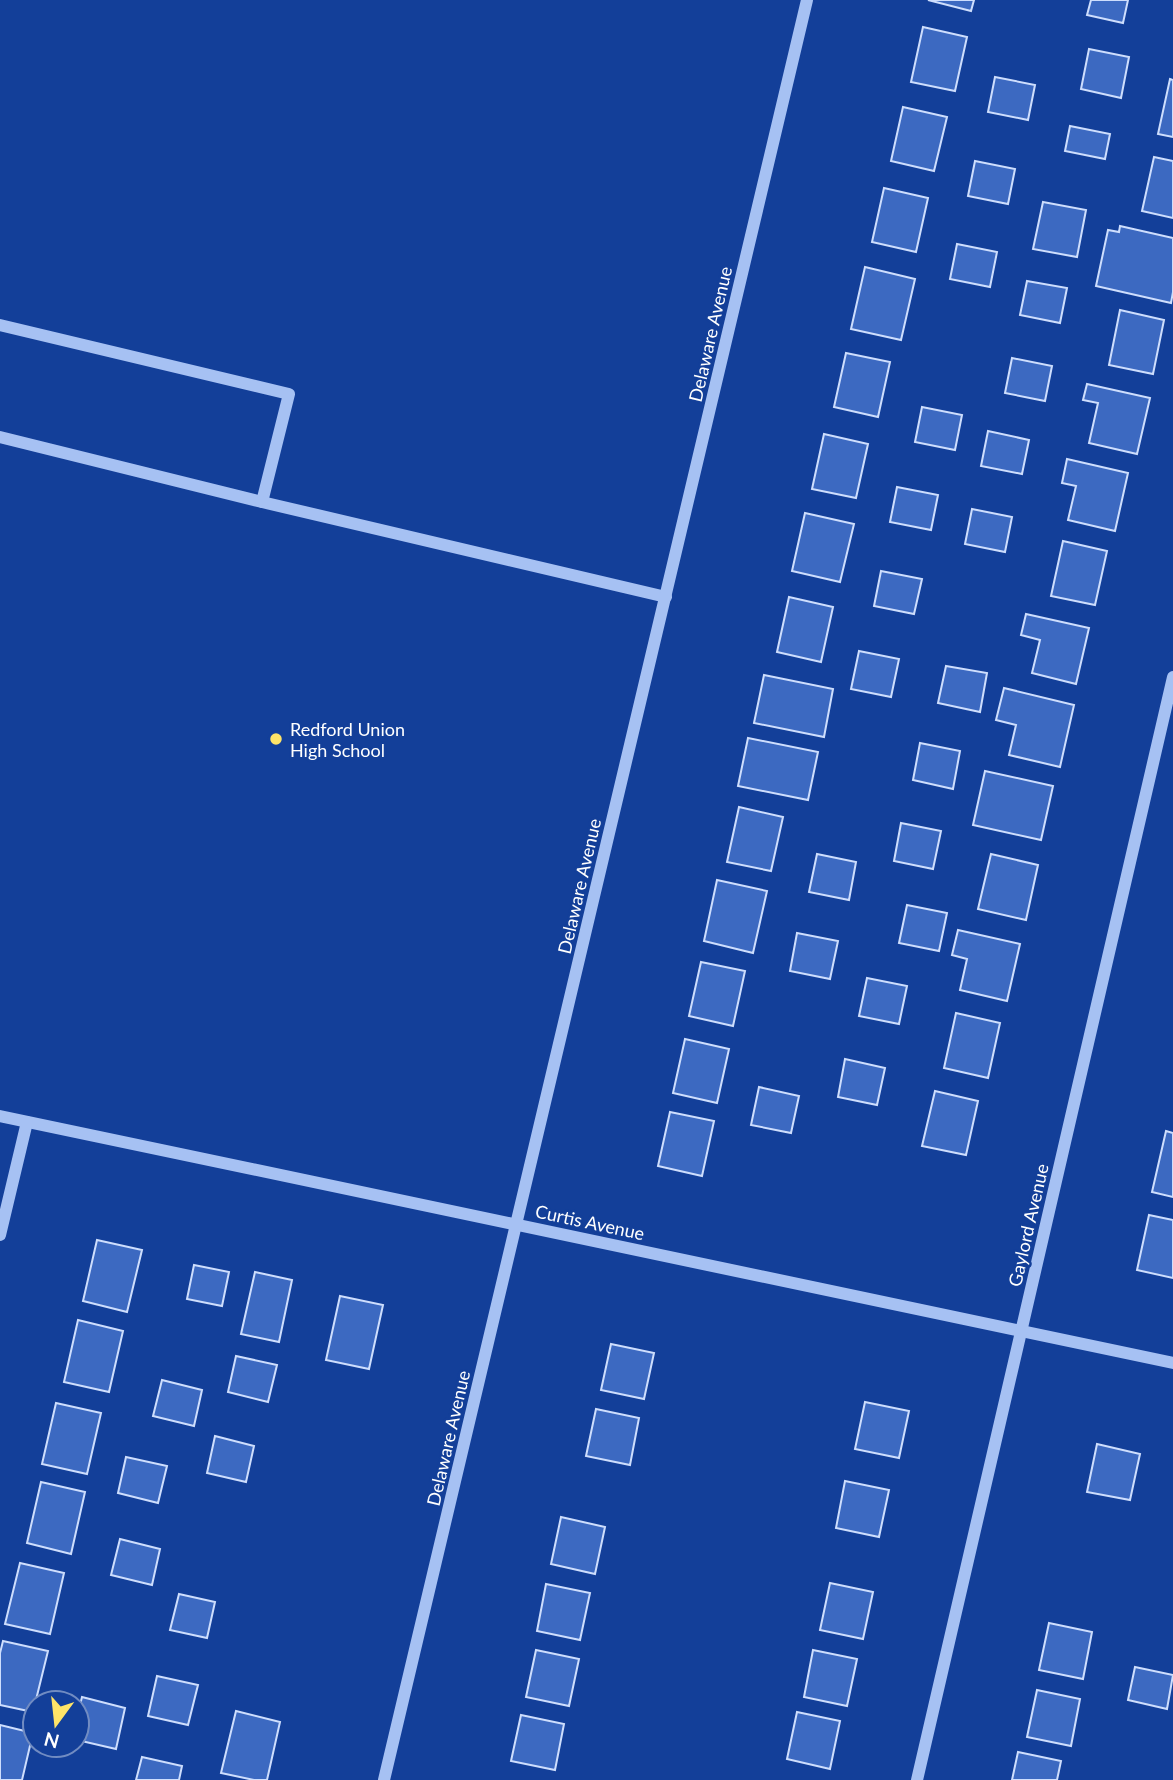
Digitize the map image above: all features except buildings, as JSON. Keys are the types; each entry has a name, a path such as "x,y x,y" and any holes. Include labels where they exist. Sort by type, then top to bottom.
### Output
{"street":[{"name":"Delaware Avenue","path":"384,1780 807,0"},
{"path":"0,325 289,394 262,502"},
{"path":"0,437 666,597"},
{"name":"Gaylord Avenue","path":"917,1780 1173,677"},
{"name":"Curtis Avenue","path":"0,1116 1173,1363"},
{"path":"0,1235 27,1122"}],"place":[{"name":"Redford Union High School","path":"276,739"}]}
